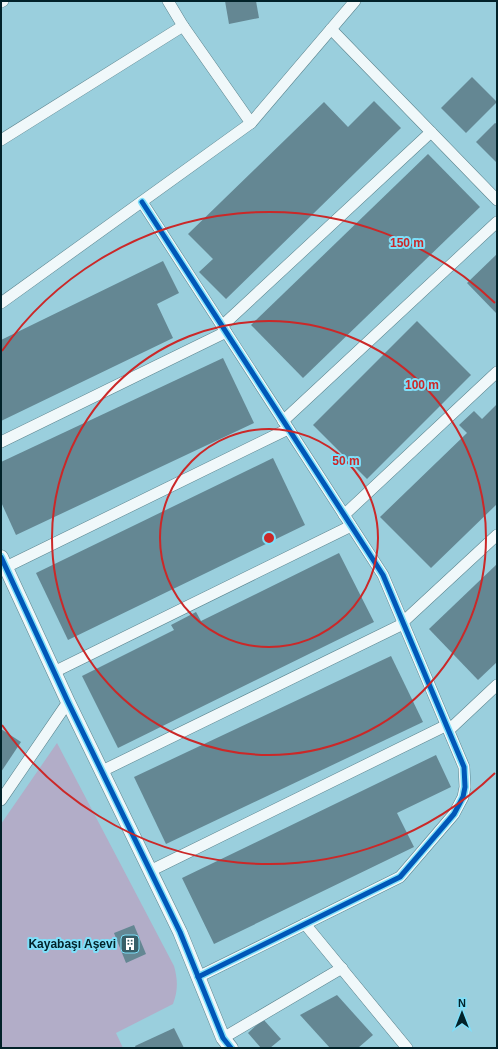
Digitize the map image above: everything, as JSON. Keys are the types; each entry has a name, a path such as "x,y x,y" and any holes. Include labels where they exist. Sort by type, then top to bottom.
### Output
{"street":[{"path":"168,1 183,26 251,124"},
{"path":"340,1 347,10"},
{"path":"1,302 251,124 355,1"},
{"path":"1,140 183,26"},
{"path":"331,29 497,200"},
{"path":"1,442 224,329 431,132"},
{"path":"142,202 383,575 464,767 465,777 463,797 454,814 400,877 198,977"},
{"path":"342,968 227,1043 180,932 68,702 3,562 286,425 497,222"},
{"path":"344,515 497,372"},
{"path":"54,672 351,526"},
{"path":"102,772 403,623 497,534"},
{"path":"150,871 448,728 497,686"},
{"path":"1,800 68,702"},
{"path":"305,924 407,1048"}],"shaded area":[{"path":"57,743 174,966 177,990 173,1004 116,1033 123,1048 1,1048 1,824"}],"building":[{"path":"225,1 256,1 259,18 229,24"},
{"path":"472,77 497,102 466,133 441,108"},
{"path":"374,101 401,128 226,299 199,272 213,259 188,234 324,102 348,127"},
{"path":"495,123 497,124 497,163 476,142"},
{"path":"428,154 480,207 303,378 251,325"},
{"path":"497,254 497,314 467,283"},
{"path":"163,261 179,293 157,304 173,338 1,421 1,340"},
{"path":"417,321 471,375 367,479 313,425"},
{"path":"223,358 254,423 16,535 1,502 1,462"},
{"path":"497,404 497,504 431,568 380,517 467,433 459,425 474,411 482,419"},
{"path":"273,458 305,525 68,640 36,573"},
{"path":"339,553 374,622 118,748 82,676 174,630 171,625 196,612 201,621"},
{"path":"497,564 497,662 478,680 429,629"},
{"path":"391,656 423,722 166,844 134,777"},
{"path":"1,729 21,742 1,772"},
{"path":"436,755 451,787 397,813 414,847 214,944 182,878"},
{"name":"Kayabaşı Aşevi","path":"134,925 146,954 126,963 114,933"},
{"path":"337,995 373,1035 358,1048 330,1048 300,1015"},
{"path":"263,1019 281,1039 270,1048 261,1048 248,1033"},
{"path":"174,1028 184,1048 136,1048 135,1046"}],"cycle path":[{"path":"142,202 383,575 464,767 465,787 463,797 454,814 400,877 198,977"},
{"path":"1,557 68,702 180,932 223,1038 231,1048"}],"place":[{"name":"Kayabaşı Aşevi","path":"130,944"}]}
